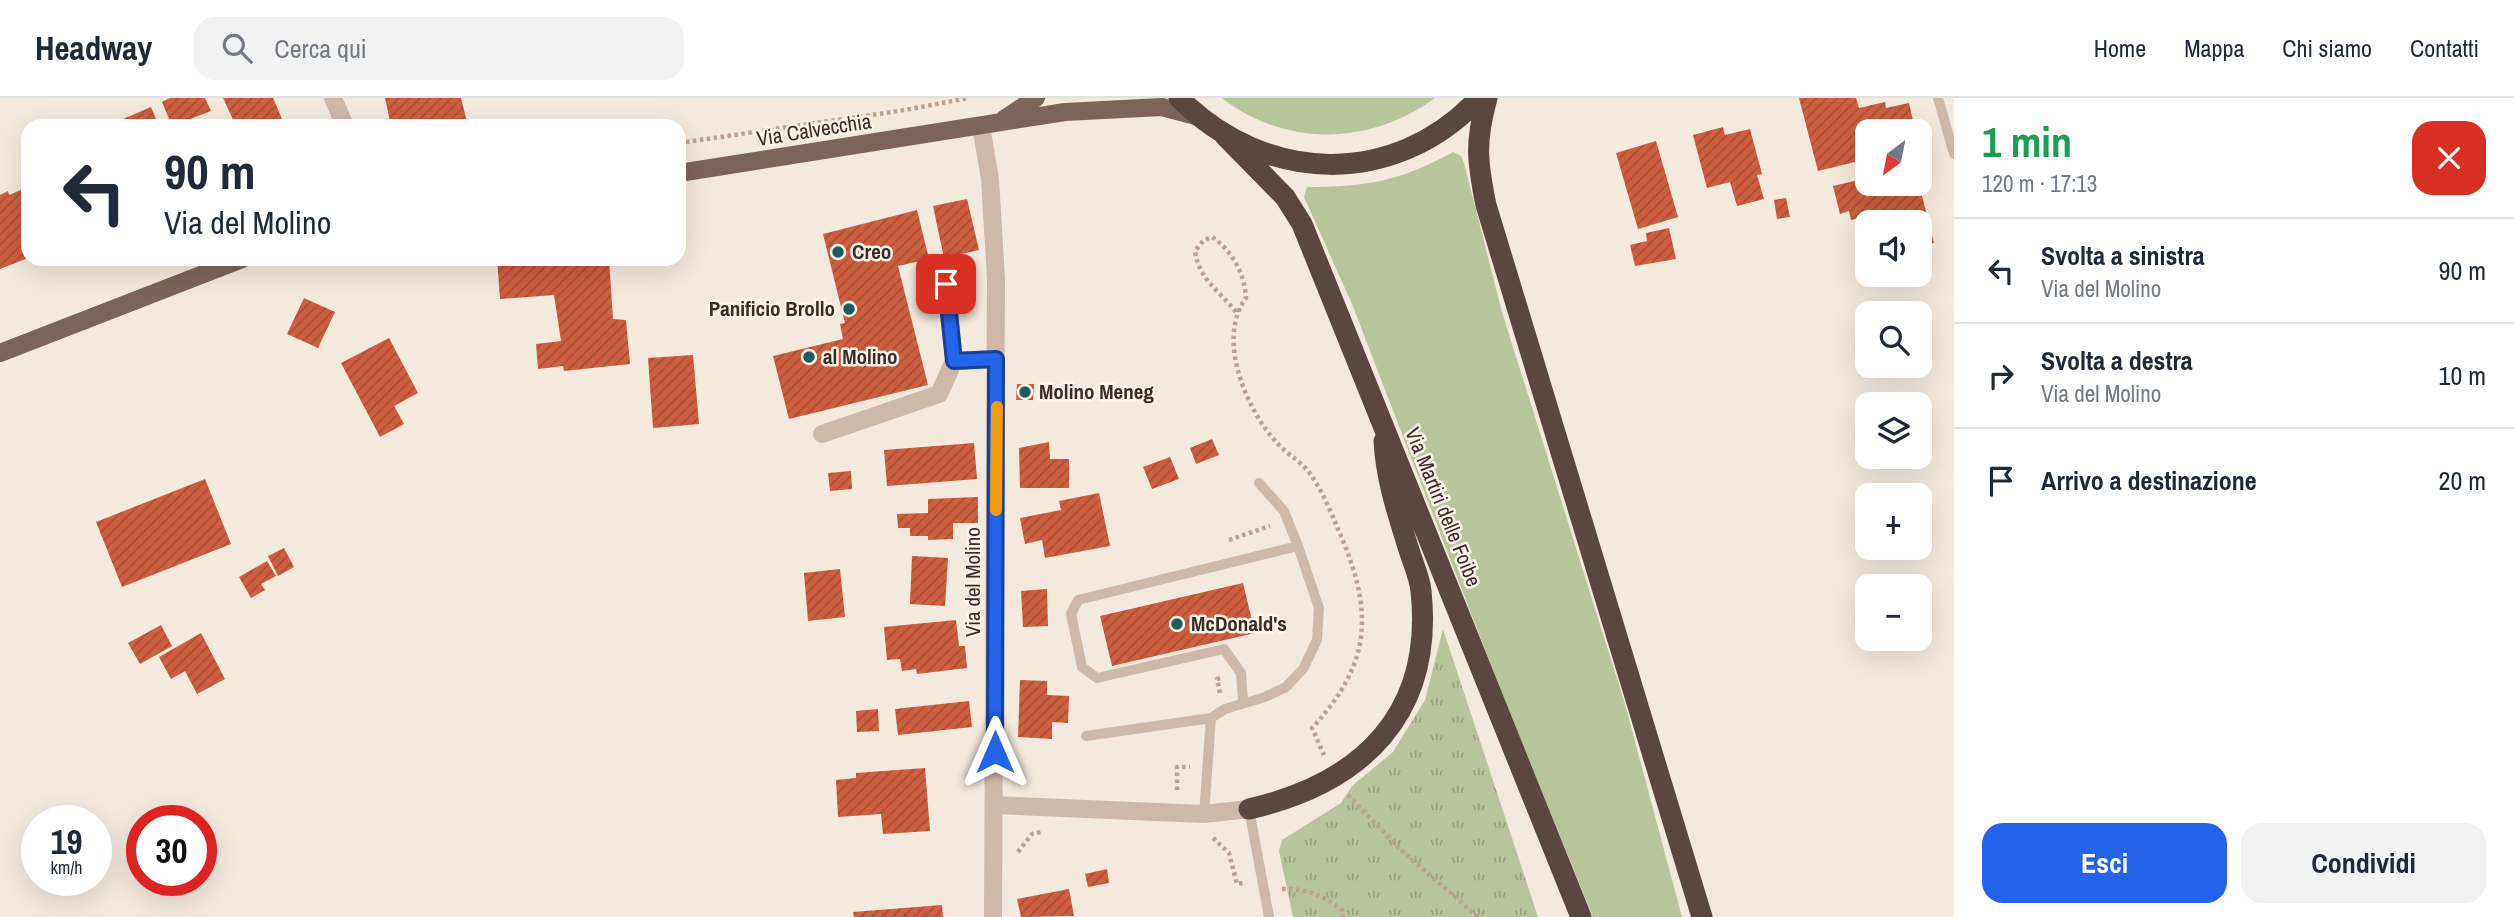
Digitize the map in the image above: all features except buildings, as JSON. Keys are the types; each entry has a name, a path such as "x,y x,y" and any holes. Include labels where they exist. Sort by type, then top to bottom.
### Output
{"highway":[{"path":"1180,98 1199,117 1225,136 1257,151 1290,161 1325,164 1385,157 1425,141 1447,127 1479,98"},
{"path":"1487,98 1477,133 1478,166 1486,205 1702,917"},
{"name":"Via Martiri delle Foibe","path":"1225,136 1285,197 1302,225 1581,917"},
{"path":"1249,809 1323,784 1360,760 1393,724 1420,666 1421,590 1385,472 1384,425"}],"main road":[{"name":"Via Calvecchia","path":"989,125 1036,98"},
{"name":"Via Calvecchia","path":"686,172 1065,112 1162,107 1199,117"},
{"path":"0,353 224,266"}],"street":[{"path":"333,98 342,119"},
{"name":"Via del Molino","path":"989,125 996,359 993,917"},
{"path":"822,434 939,394 954,361 946,284"},
{"path":"954,361 996,359"},
{"path":"995,805 1203,814 1249,809"}],"lane":[{"path":"1938,98 1954,154"},
{"path":"1086,736 1212,718 1243,702 1265,697 1286,687 1303,669 1317,640 1319,608 1284,511 1259,483"},
{"path":"1243,702 1241,673 1224,649 1097,678 1082,667 1070,614 1078,600 1298,546"},
{"path":"1203,814 1212,718"},
{"path":"1249,809 1269,917"}],"path":[{"path":"686,142 905,110 968,98"},
{"path":"1236,312 1209,286 1197,267 1195,251 1204,240 1212,237 1222,243 1245,284 1246,298 1236,312 1233,335 1238,367 1253,410 1277,443 1309,472 1348,552 1361,596 1363,623 1351,678 1312,728 1325,758"},
{"path":"1348,794 1402,851 1478,917"},
{"path":"994,878 1017,875 1018,851 1032,834 1055,832"},
{"path":"1279,890 1302,889 1317,894 1342,909 1343,917"}],"green space":[{"path":"1222,98 1435,98 1410,114 1384,125 1356,132 1329,134 1273,126"},
{"path":"1453,152 1461,156 1464,163 1502,312 1625,704 1682,917 1593,917 1504,699 1352,304 1304,197 1307,187 1365,184 1400,176"},
{"path":"1443,629 1538,917 1293,917 1279,851 1282,840 1341,803 1352,786 1393,752 1425,700"}],"slow traffic":[{"path":"996,510 997,407"}],"place":[{"name":"Creo","path":"838,252"},
{"name":"Panificio Brollo","path":"849,309"},
{"name":"al Molino","path":"809,357"},
{"name":"Molino Meneg","path":"1025,392"},
{"name":"McDonald's","path":"1177,624"}],"route":[{"path":"946,284 954,361 996,359 995,752"}]}
